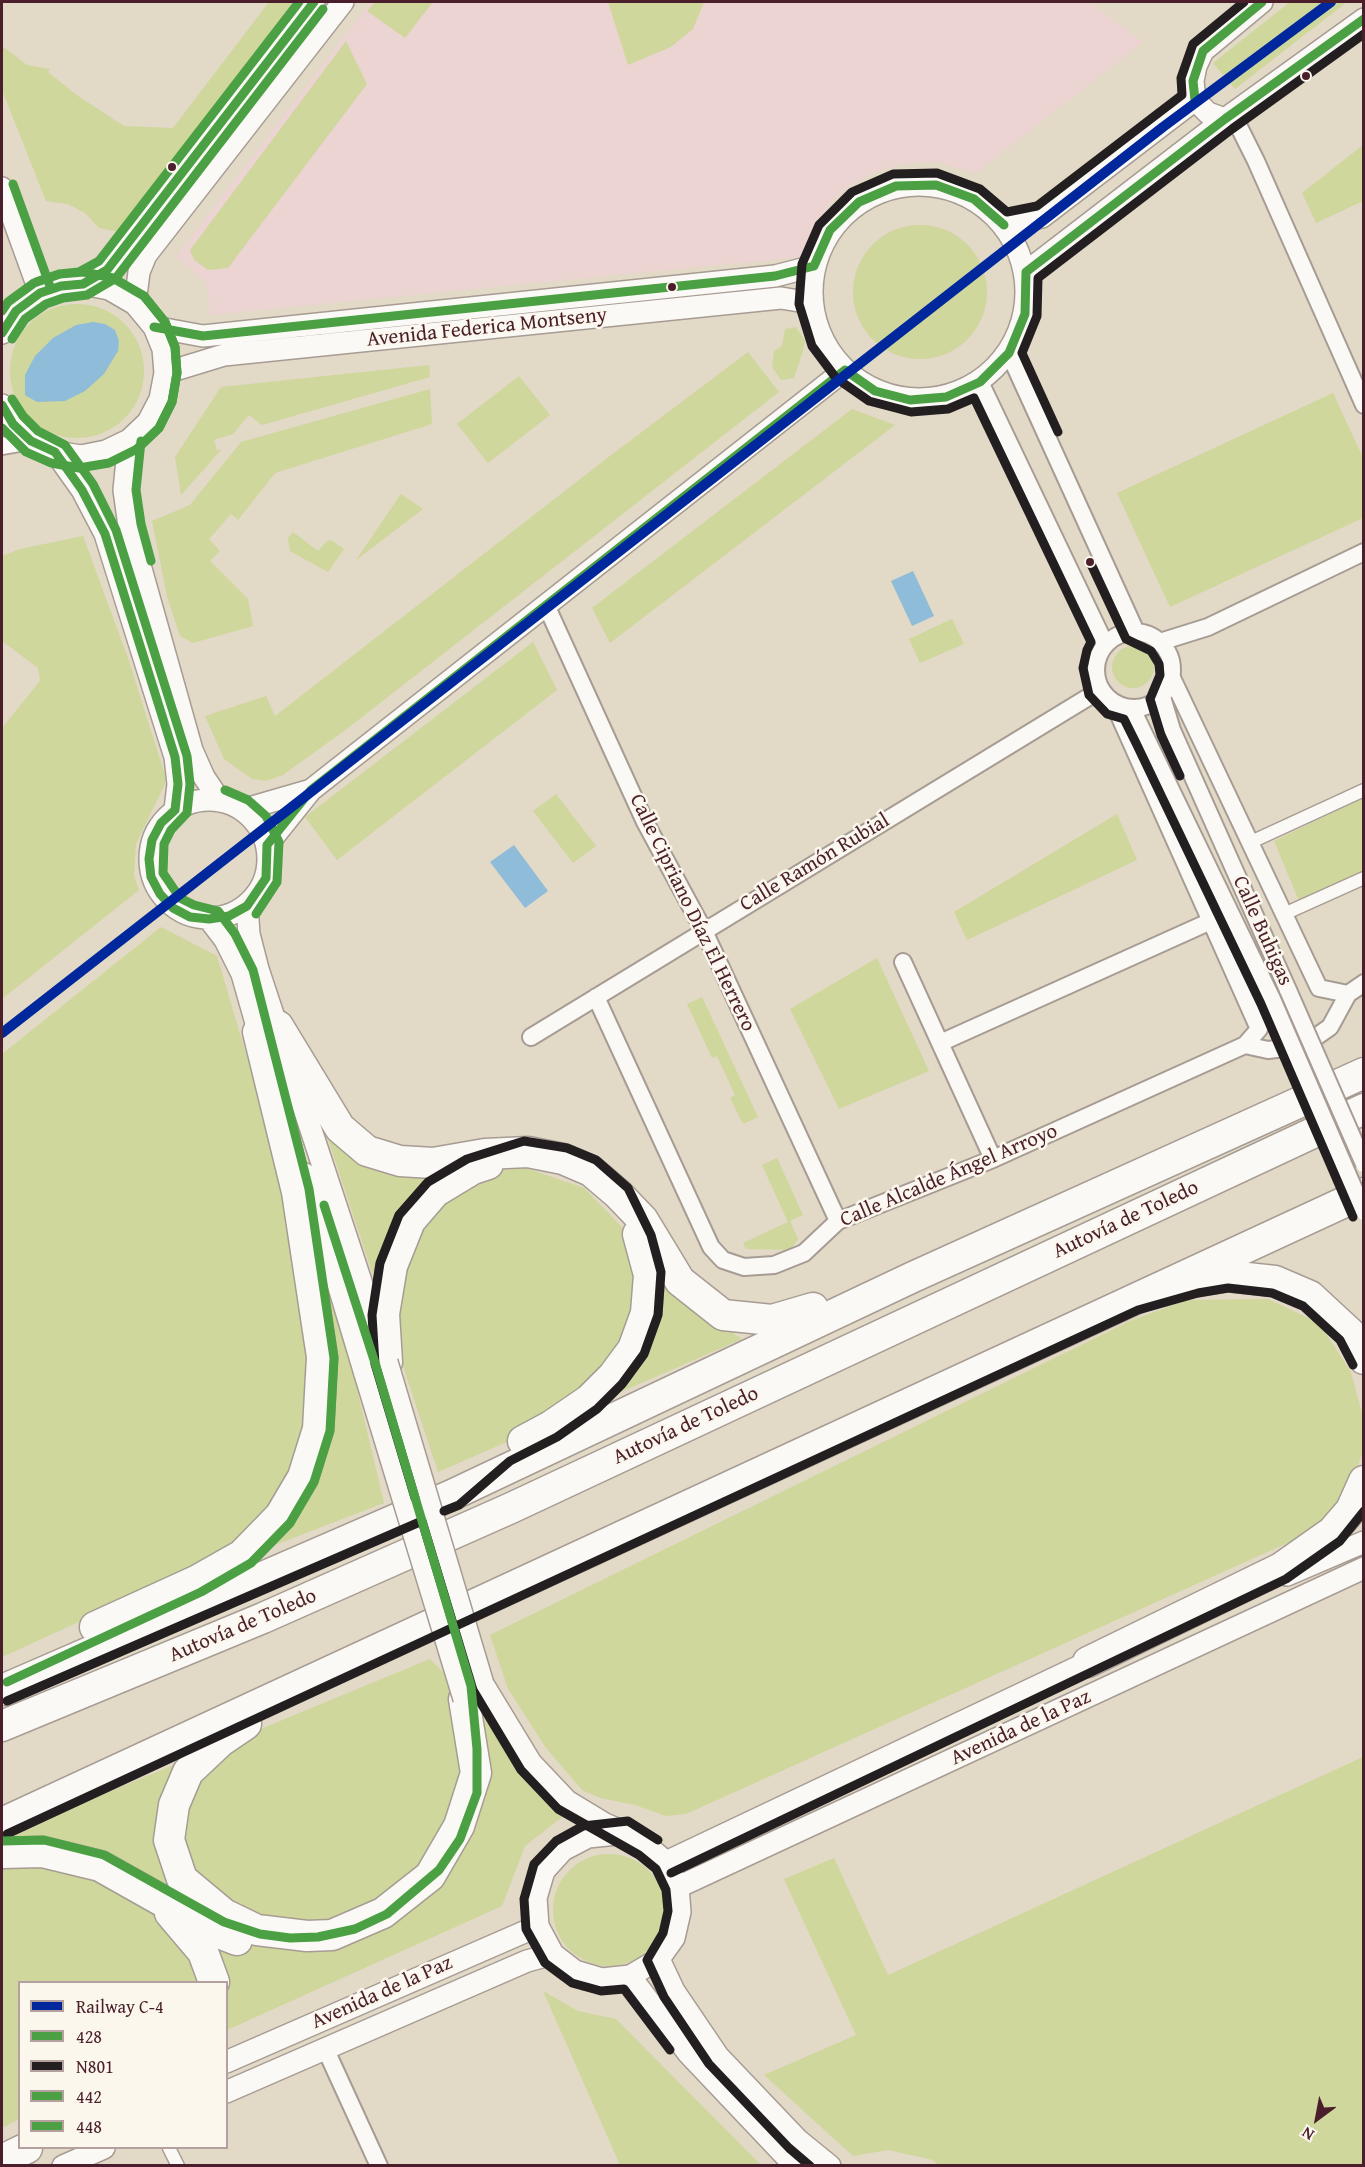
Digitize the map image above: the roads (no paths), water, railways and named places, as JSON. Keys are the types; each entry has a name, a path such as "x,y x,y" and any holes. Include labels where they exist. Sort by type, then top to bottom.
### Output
{"highway":[{"path":"268,1029 340,1128 368,1151 400,1161 433,1163 485,1154 528,1152 563,1159 591,1171 643,1220 680,1281 723,1315 772,1320 913,1277"},
{"path":"2,1671 196,1581 242,1555 280,1516 303,1477 318,1429 322,1357 297,1192 268,1029"},
{"name":"Autovía de Toledo","path":"2,1690 452,1495 913,1277 1364,1073"},
{"name":"Autovía de Toledo","path":"2,1726 263,1618 511,1508 1364,1109"},
{"path":"376,1368 392,1266 410,1221 435,1192 473,1169 528,1152"},
{"path":"2,1823 1364,1193"},
{"path":"452,1495 502,1451 551,1426 589,1400 613,1376 633,1349 646,1313 649,1275 640,1239 618,1194"},
{"path":"1134,1299 1195,1281 1228,1276 1275,1281 1310,1296 1350,1333 1364,1359"},
{"path":"1088,1662 1281,1568 1332,1532 1351,1510 1364,1481"},
{"path":"308,1681 221,1741 188,1772 174,1805 169,1840 182,1879 224,1914 257,1930 308,1936 332,1935 383,1913 430,1876 459,1826 476,1773 473,1691"},
{"path":"2,1853 42,1852 72,1857 100,1866 219,1933 256,1946 289,1950 320,1949 359,1940 394,1924 448,1878 471,1845 489,1794 489,1748 473,1691"},
{"path":"133,1883 190,1933 203,1952 213,1981"},
{"path":"2,2161 25,2149"}],"street":[{"path":"83,284 107,270 126,248 314,2"},
{"path":"135,304 139,272 146,255 343,2"},
{"path":"1262,2 1203,51 1193,81 1196,100 1208,113 1229,117 1256,161 1364,405"},
{"path":"1026,272 1229,117 1364,19"},
{"path":"1004,225 1042,217 1196,100"},
{"path":"936,185 974,199 1004,225 1026,272 1025,314 1009,353 980,382 946,397 910,400 875,390 845,370 822,339 812,303 814,266 830,230 859,202 896,186 936,185"},
{"path":"2,188 40,293"},
{"name":"Avenida Federica Montseny","path":"154,327 203,336 775,276 814,266"},
{"path":"2,333 16,311 40,293 61,286 83,284 109,289 135,304 154,327 163,350 165,373 160,399 148,422 129,440 106,451 81,456 56,452 32,441 13,424 2,405"},
{"name":"Avenida Federica Montseny","path":"165,373 224,355 780,298 812,303"},
{"path":"1009,353 1136,632"},
{"path":"267,845 311,790 845,370"},
{"path":"980,382 1105,644"},
{"path":"129,440 124,490 129,526 192,750 204,777 220,801"},
{"path":"2,446 32,441"},
{"path":"56,452 82,490 105,534 175,757 178,784 175,810"},
{"path":"1160,642 1199,630 1364,552"},
{"name":"Calle Cipriano Díaz El Herrero","path":"546,605 645,822 704,931 838,1221"},
{"path":"1171,660 1199,630"},
{"path":"1348,994 1319,988 1172,678 1171,660 1160,642 1146,634 1136,632 1117,635 1098,653 1095,668 1100,690 1114,704 1259,1029 1245,1045 1268,1050 1303,1046 1330,1027 1348,994 1364,983"},
{"path":"1114,704 1132,710 1148,707 1162,697 1172,678"},
{"name":"Calle Ramón Rubial","path":"531,1036 1100,690"},
{"name":"Calle Buhigas","path":"1162,697 1172,729 1364,1164"},
{"name":"Calle Buhigas","path":"1132,710 1272,999 1364,1212"},
{"path":"242,810 311,790"},
{"path":"1251,842 1364,790"},
{"path":"220,801 242,810 258,825 267,845 266,878 258,893 247,906 229,916 209,919 190,916 173,908 160,894 151,877 149,858 152,840 161,823 175,810 189,803 220,801"},
{"path":"1284,914 1364,878"},
{"path":"247,906 249,934 258,969 268,1029"},
{"path":"209,919 225,940 268,1029 376,1368 473,1691 531,1763 560,1794 588,1814 626,1833 646,1845 666,1862 678,1887 680,1912 674,1938 659,1959 630,1976 602,1979 575,1971 553,1954 538,1926 536,1898 544,1871 563,1850 588,1837 626,1833"},
{"path":"940,1043 1211,921"},
{"path":"903,962 993,1159"},
{"name":"Calle Alcalde Ángel Arroyo","path":"596,997 711,1247 723,1260 744,1267 774,1265 804,1253 838,1221 993,1159 1245,1045"},
{"name":"Avenida de la Paz","path":"666,1862 1088,1662 1364,1542"},
{"name":"Avenida de la Paz","path":"678,1887 1364,1568"},
{"name":"Avenida de la Paz","path":"228,2061 538,1926"},
{"path":"228,2091 527,1961 553,1954"},
{"path":"659,1959 674,1991 718,2056 798,2140 830,2166"},
{"path":"630,1976 688,2053 795,2166"},
{"path":"325,2048 380,2166"},
{"path":"2,2161 30,2149"},
{"path":"63,2166 102,2149"},
{"path":"170,2149 178,2166"}],"water":[{"path":"93,322 105,324 115,330 119,341 118,351 104,374 85,391 65,401 37,402 25,395 25,375 35,356 53,338 76,325"},
{"path":"913,571 934,616 912,626 891,581"},
{"path":"514,845 548,891 525,908 490,862"}],"rail line":[{"name":"C-4","path":"2,1033 1163,127 1331,2"}]}
